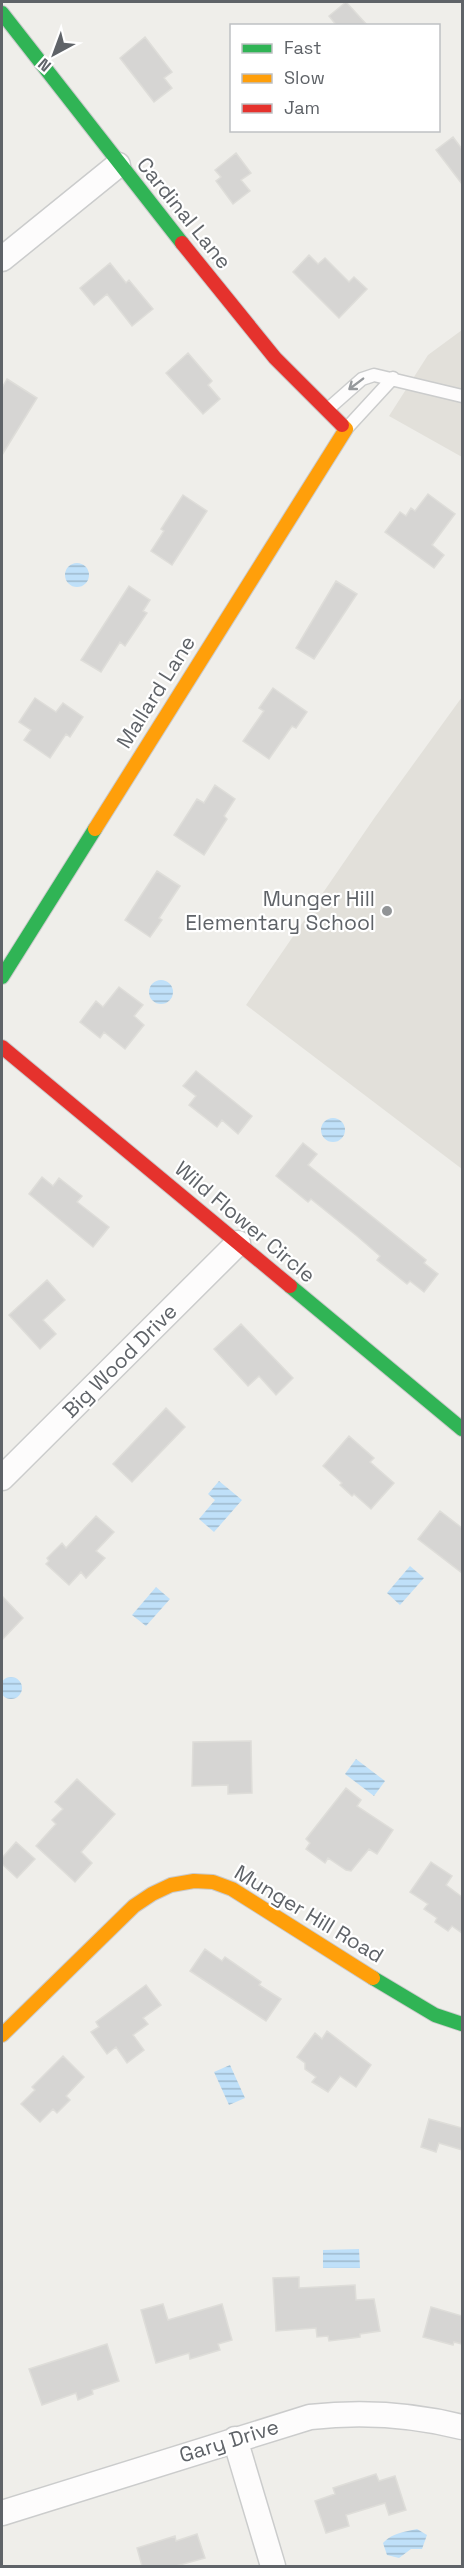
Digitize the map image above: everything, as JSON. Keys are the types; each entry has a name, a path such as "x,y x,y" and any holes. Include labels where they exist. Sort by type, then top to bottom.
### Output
{"street":[{"name":"Cardinal Lane","path":"2,13 118,165 275,358 346,429"},
{"path":"2,259 118,165"},
{"name":"Mallard Lane","path":"2,977 346,429"},
{"name":"Wild Flower Circle","path":"2,1047 462,1429"},
{"name":"Big Wood Drive","path":"2,1478 238,1243"},
{"name":"Munger Hill Road","path":"2,2035 134,1906 171,1885 194,1881 213,1882 232,1889 410,2001 435,2015 462,2024"},
{"name":"Gary Drive","path":"2,2513 310,2417 350,2412 389,2413 462,2427"},
{"path":"235,2439 273,2566"}],"lane":[{"path":"326,411 362,379 374,375 462,396"},
{"path":"346,429 393,378"}],"shaded area":[{"path":"462,330 462,457 389,416 428,355"},
{"name":"Munger Hill Elementary School","path":"462,697 462,1169 246,1005 375,817"}],"water":[{"path":"77,563 82,564 88,570 88,580 82,586 77,587 72,586 66,580 65,575 66,570 72,564"},
{"path":"161,980 169,984 173,992 169,1000 161,1004 153,1000 149,992 153,984"},
{"path":"333,1118 338,1119 344,1125 344,1135 338,1141 333,1142 328,1141 322,1135 321,1130 322,1125 328,1119"},
{"path":"219,1481 242,1500 214,1532 199,1519 215,1500 208,1494"},
{"path":"410,1566 424,1578 400,1605 387,1593"},
{"path":"156,1587 170,1599 146,1626 132,1615"},
{"path":"11,1677 19,1680 22,1688 19,1696 11,1699 3,1696 0,1688 3,1680"},
{"path":"356,1759 385,1781 374,1796 345,1774"},
{"path":"230,2065 245,2098 229,2105 214,2072"},
{"path":"359,2249 360,2268 323,2268 323,2250"},
{"path":"417,2529 427,2535 422,2549 411,2549 399,2558 387,2555 383,2543 398,2533"}],"building":[{"path":"346,2 366,24 335,24 329,16"},
{"path":"145,37 172,72 164,78 172,88 154,102 120,58"},
{"path":"453,137 462,149 462,184 436,150"},
{"path":"236,153 251,173 241,180 250,191 233,204 216,181 221,177 215,170"},
{"path":"309,255 318,264 325,258 349,282 354,277 367,289 339,318 293,272"},
{"path":"110,263 126,283 129,280 153,309 132,326 107,294 94,305 80,288"},
{"path":"188,353 212,381 208,385 220,399 203,414 166,373"},
{"path":"7,379 37,398 2,455 2,388"},
{"path":"428,494 455,514 432,545 444,555 434,568 385,532 400,512 406,516 411,508 415,511"},
{"path":"183,495 207,511 172,565 151,551 164,531 161,529"},
{"path":"336,581 357,594 314,659 296,648"},
{"path":"129,586 150,600 143,611 147,613 125,646 120,642 101,672 81,660"},
{"path":"273,688 307,712 296,728 292,726 269,759 243,741 264,711 259,708"},
{"path":"35,698 56,712 63,703 83,717 70,737 66,734 50,758 24,740 31,730 19,722"},
{"path":"215,785 235,799 224,816 227,819 204,855 174,835 197,799 204,803"},
{"path":"157,871 180,886 159,918 162,920 150,937 125,920"},
{"path":"119,987 143,1005 134,1016 144,1025 125,1049 104,1032 100,1038 80,1022 96,1001 103,1007"},
{"path":"196,1071 252,1116 238,1134 222,1120 217,1127 189,1105 196,1096 183,1086"},
{"path":"303,1143 317,1154 308,1165 426,1260 424,1263 438,1274 424,1292 410,1281 407,1284 377,1260 380,1256 357,1236 311,1199 308,1202 276,1176"},
{"path":"42,1177 53,1186 59,1178 82,1196 77,1202 109,1227 93,1247 29,1194"},
{"path":"47,1280 65,1300 43,1320 56,1334 40,1349 9,1315"},
{"path":"241,1324 293,1378 276,1395 259,1376 248,1386 214,1349"},
{"path":"166,1408 185,1427 132,1482 113,1464"},
{"path":"349,1436 374,1458 370,1462 394,1483 371,1509 354,1494 352,1496 340,1485 342,1483 323,1466"},
{"path":"440,1511 462,1528 462,1573 418,1539"},
{"path":"96,1516 114,1532 96,1551 105,1558 86,1578 81,1572 69,1585 46,1564 49,1561 47,1558 62,1543 66,1548"},
{"path":"2,1596 23,1618 2,1640"},
{"path":"251,1741 252,1793 228,1794 228,1785 192,1786 193,1742"},
{"path":"77,1779 115,1814 81,1852 92,1863 75,1882 36,1846 56,1824 52,1820 63,1809 55,1802"},
{"path":"346,1788 361,1800 357,1806 393,1830 377,1854 369,1849 351,1871 328,1858 325,1863 306,1849 310,1843 306,1839"},
{"path":"16,1842 35,1859 17,1878 2,1864 2,1858"},
{"path":"431,1862 452,1876 446,1885 462,1897 462,1933 452,1926 448,1931 435,1922 437,1918 424,1909 428,1904 410,1892"},
{"path":"205,1949 222,1961 225,1957 261,1982 259,1985 281,1999 266,2021 190,1971"},
{"path":"146,1985 161,2005 143,2018 148,2024 133,2035 144,2050 127,2063 116,2047 107,2054 91,2032 99,2027 96,2022"},
{"path":"327,2031 371,2065 356,2087 340,2076 328,2092 312,2082 316,2077 305,2069 305,2063 297,2057 315,2033 322,2039"},
{"path":"63,2056 84,2077 66,2096 70,2100 57,2113 53,2109 40,2122 21,2104 35,2090 32,2087"},
{"path":"429,2119 462,2128 462,2150 439,2143 436,2152 421,2147"},
{"path":"299,2277 299,2288 355,2285 356,2300 374,2299 380,2331 360,2334 360,2337 329,2341 328,2336 317,2337 316,2328 276,2331 273,2278"},
{"path":"163,2304 168,2320 222,2304 232,2340 218,2344 220,2350 190,2359 189,2353 156,2363 141,2310"},
{"path":"431,2307 462,2316 462,2344 454,2342 453,2345 423,2337"},
{"path":"107,2344 119,2381 92,2390 93,2394 78,2400 76,2393 42,2405 29,2369"},
{"path":"376,2474 379,2481 395,2476 406,2510 389,2515 385,2503 346,2515 349,2526 326,2533 315,2501 335,2494 333,2488"},
{"path":"197,2534 205,2558 176,2566 142,2566 137,2548 175,2536 176,2541"}],"traffic: fast":[{"path":"2,13 182,243"},
{"path":"2,977 95,829"},
{"path":"290,1286 462,1429"},
{"path":"373,1978 435,2015 462,2024"}],"traffic: slow":[{"path":"95,829 346,429 342,425"},
{"path":"2,2035 134,1906 171,1885 194,1881 213,1882 232,1889 373,1978"}],"traffic: jam":[{"path":"182,243 275,358 342,425"},
{"path":"2,1047 290,1286"}],"place":[{"name":"Munger Hill Elementary School","path":"387,911"}]}
